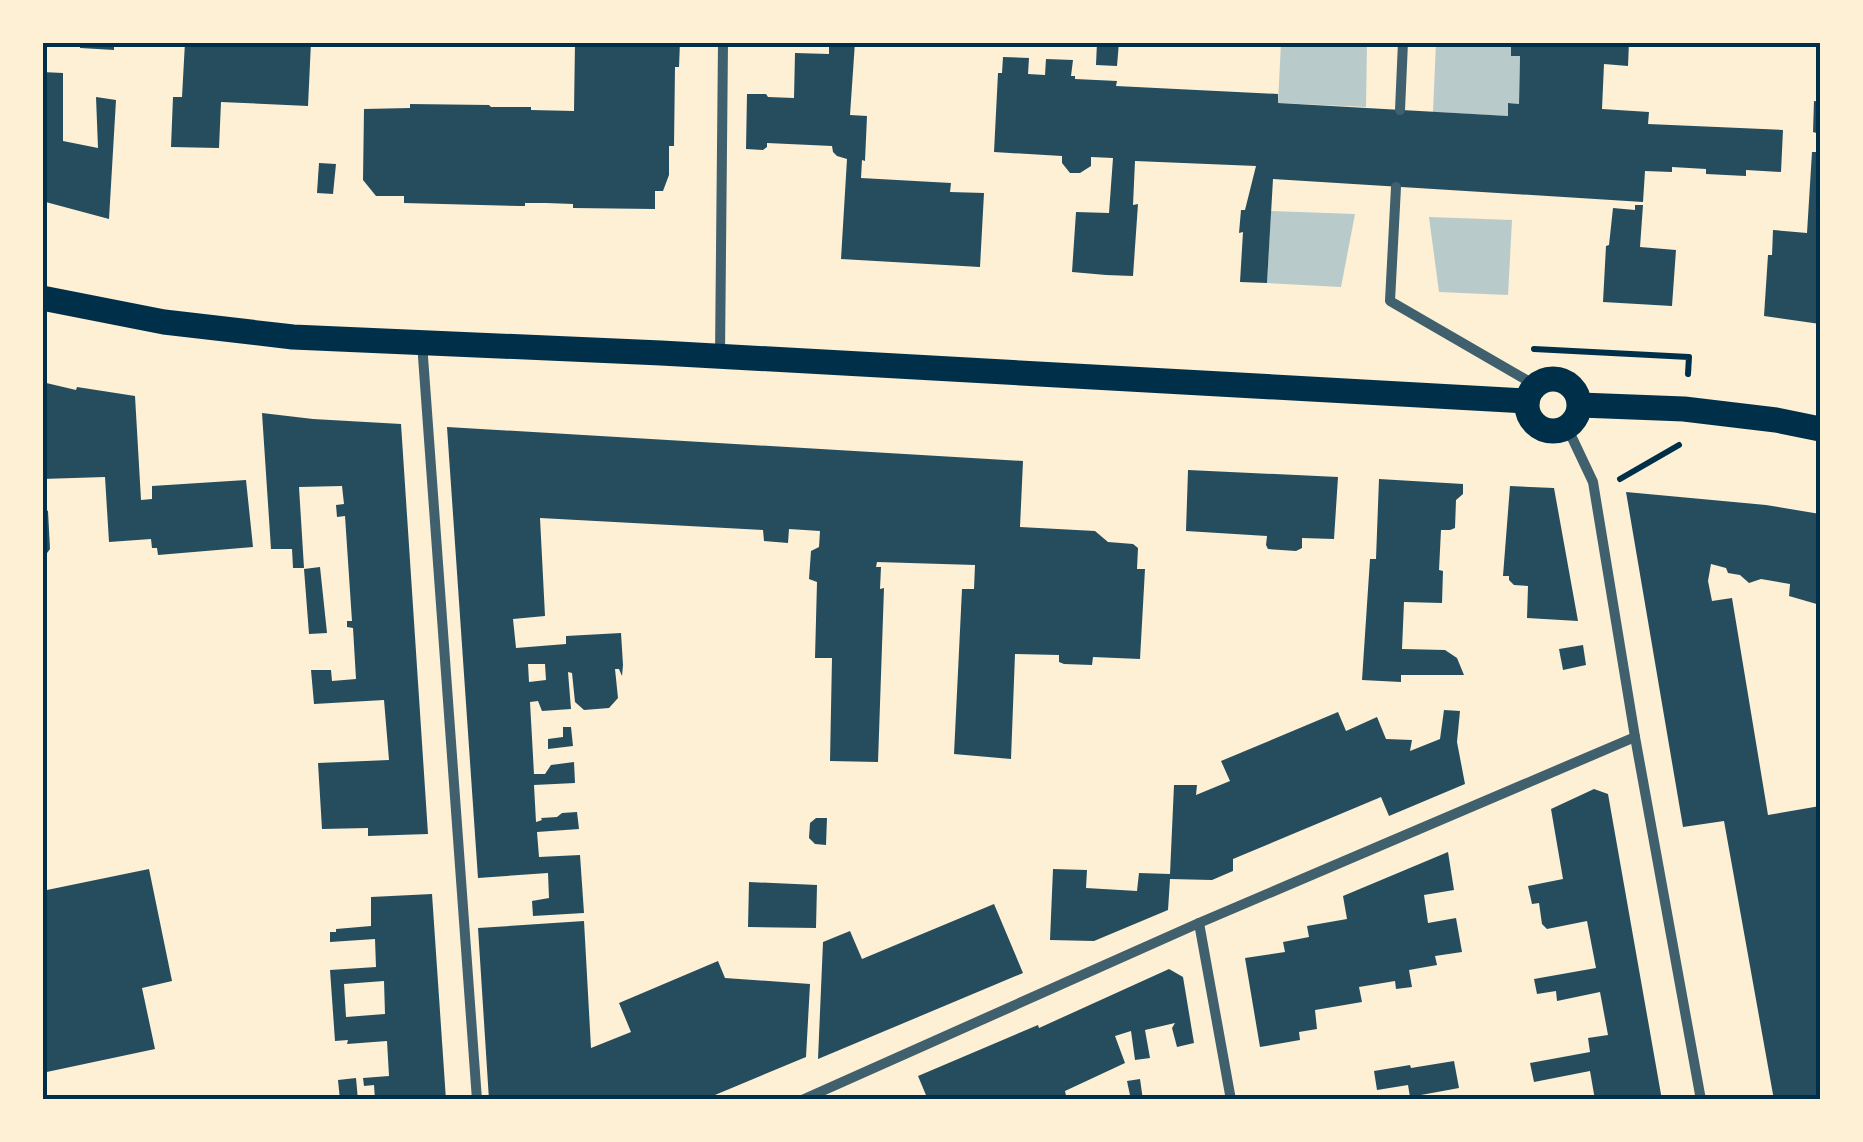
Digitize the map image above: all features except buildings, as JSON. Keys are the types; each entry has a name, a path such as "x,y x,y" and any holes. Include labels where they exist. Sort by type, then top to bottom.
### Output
{"main road":[{"path":"42,298 164,322 292,337 1531,393 1551,378 1568,382 1578,396 1574,416"},
{"path":"1531,393 1530,418 1542,430 1551,432 1574,416 1684,408 1820,429"}],"street":[{"path":"720,357 723,42"},
{"path":"1400,110 1403,42"},
{"path":"1396,186 1390,300 1531,393"},
{"path":"422,343 477,1100"},
{"path":"1574,416 1593,482 1635,738 1702,1100"},
{"path":"802,1100 1199,924 1635,738"},
{"path":"1199,924 1231,1100"}],"path":[{"path":"1516,348 1689,357"},
{"path":"1593,482 1615,482 1681,443"}],"shaded area":[{"path":"1281,43 1367,43 1366,107 1278,103"},
{"path":"1436,43 1511,43 1511,56 1520,56 1519,104 1509,103 1508,116 1433,112"},
{"path":"1271,211 1355,214 1341,287 1267,283"},
{"path":"1429,217 1512,220 1508,295 1439,292"}]}
